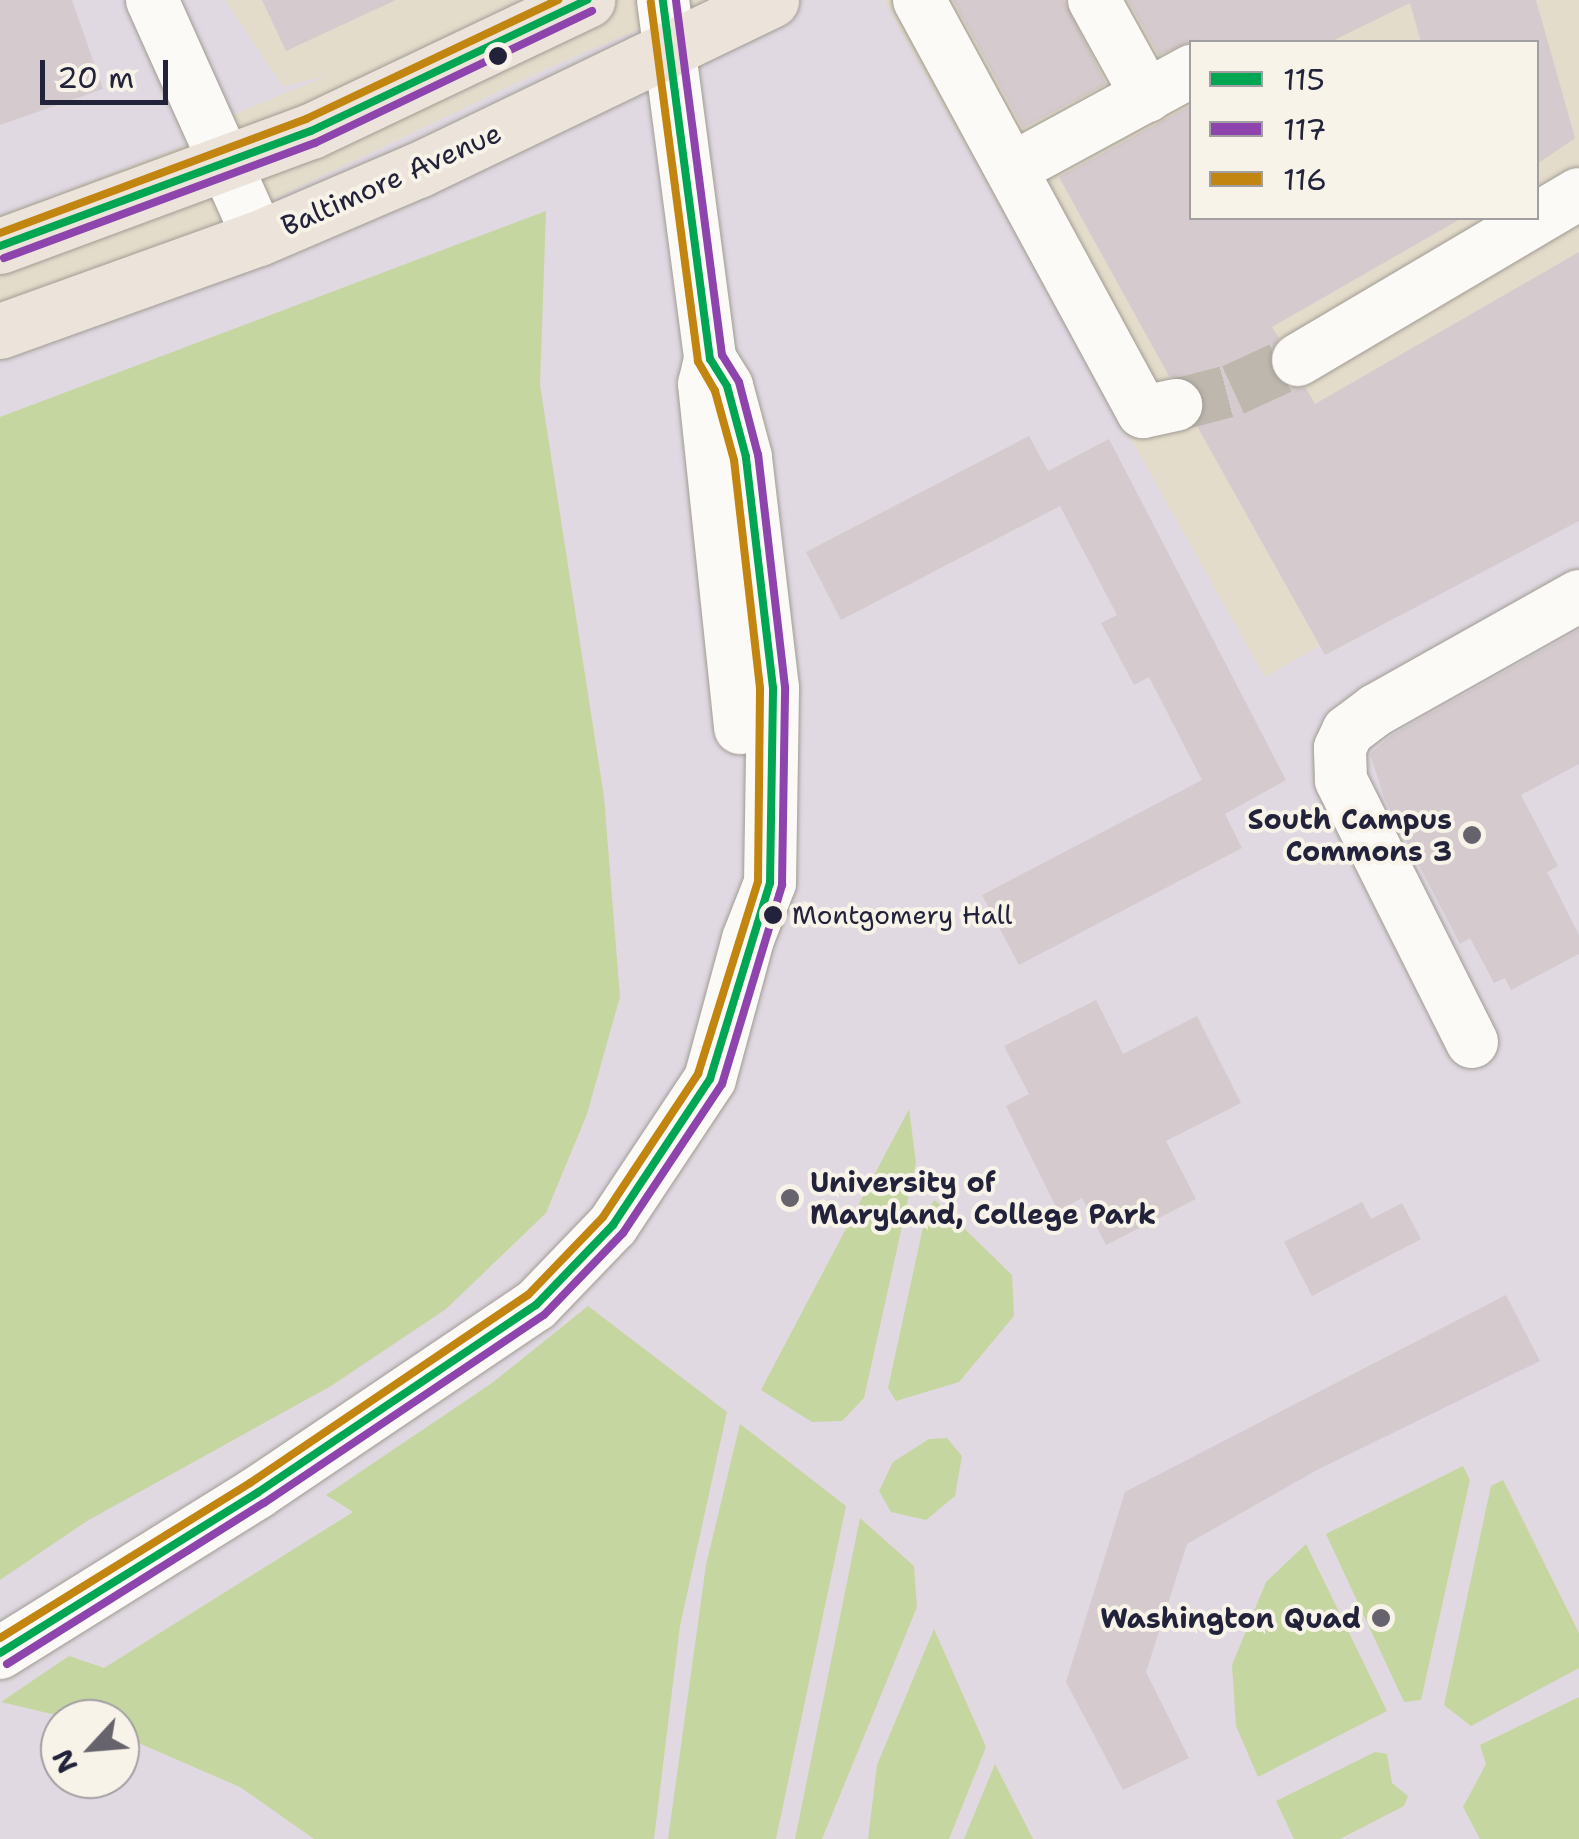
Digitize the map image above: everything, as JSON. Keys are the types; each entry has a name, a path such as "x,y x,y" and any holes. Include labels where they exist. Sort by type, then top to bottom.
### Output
{"main road":[{"path":"0,246 228,164 587,0"},
{"name":"Baltimore Avenue","path":"0,331 259,238 667,24 772,0"}],"street":[{"path":"152,0 259,238"},
{"path":"919,0 1143,412 1176,406"},
{"path":"1094,0 1147,96"},
{"path":"0,1653 452,1366 575,1268 684,1127 715,1064 748,939 738,707 704,384 710,359 667,24"},
{"path":"1013,168 1189,73"},
{"path":"1539,218 1579,194"},
{"path":"1298,360 1535,220"},
{"path":"1472,1042 1341,780 1340,748 1348,731 1376,710 1579,596"}],"shaded area":[{"path":"0,0 225,0 283,86 327,76 202,128 205,138 0,216"},
{"name":"University of Maryland, College Park","path":"708,0 884,0 1265,677 1579,497 1579,1839 0,1839 0,316 191,239 546,69"}],"green space":[{"path":"546,211 540,385 604,797 620,997 587,1114 546,1213 446,1309 331,1386 87,1521 0,1580 0,417"},
{"path":"909,1109 916,1163 864,1398 842,1421 812,1422 761,1390"},
{"path":"935,1200 1012,1275 1014,1316 959,1382 896,1401 888,1388 927,1209"},
{"path":"588,1306 727,1412 680,1626 654,1839 314,1839 240,1787 140,1744 140,1699 40,1699 40,1711 1,1702 69,1656 104,1668 353,1512 326,1495 492,1383"},
{"path":"740,1424 846,1506 776,1839 668,1839 706,1565"},
{"path":"947,1438 962,1456 955,1496 926,1520 891,1512 879,1491 893,1462 929,1439"},
{"path":"1463,1466 1470,1480 1421,1700 1404,1702 1326,1534"},
{"path":"1503,1480 1579,1633 1579,1668 1471,1726 1444,1705 1491,1486"},
{"path":"860,1518 914,1566 917,1607 822,1839 795,1839"},
{"path":"1306,1544 1387,1711 1258,1777 1236,1726 1232,1665 1266,1582"},
{"path":"934,1629 986,1747 949,1839 868,1839 877,1765"},
{"path":"1579,1697 1579,1839 1480,1839 1463,1807 1486,1764 1480,1745"},
{"path":"1375,1752 1387,1754 1392,1783 1408,1796 1404,1806 1340,1839 1294,1839 1276,1801"},
{"path":"995,1764 1033,1839 964,1839"}],"building":[{"path":"0,0 72,0 103,89 0,125"},
{"path":"262,0 396,0 286,51"},
{"path":"953,0 1064,0 1106,84 1023,128"},
{"path":"1128,0 1536,0 1575,138 1539,163 1539,40 1420,40 1410,3 1334,40 1189,40 1159,55"},
{"path":"1189,107 1189,220 1459,220 1272,327 1279,338 1268,359 1272,374 1284,386 1306,388 1315,404 1579,252 1579,521 1325,655 1197,426 1205,400 1199,386 1169,376 1059,177"},
{"path":"1029,436 1048,471 1109,439 1286,780 1225,814 1242,848 1019,965 982,895 1202,780 1149,677 1134,685 1101,623 1117,615 1060,506 841,620 806,552"},
{"name":"South Campus Commons 3","path":"1579,630 1579,764 1521,795 1558,866 1547,872 1579,935 1579,954 1511,990 1505,978 1494,983 1470,938 1460,944 1385,800 1370,754 1392,735"},
{"path":"1096,1000 1123,1054 1197,1016 1241,1103 1166,1141 1196,1199 1106,1245 1082,1198 1058,1211 1006,1106 1029,1094 1004,1046"},
{"path":"1362,1202 1371,1219 1402,1203 1421,1239 1312,1296 1284,1242"},
{"path":"1506,1295 1540,1361 1317,1470 1187,1544 1146,1672 1189,1758 1123,1790 1066,1682 1125,1492"}],"tunnel":[{"path":"1176,405 1233,390 1298,360"}],"transit line":[{"name":"116","path":"0,233 306,119 558,0"},
{"name":"115","path":"0,246 311,131 587,0"},
{"name":"115","path":"0,1653 257,1493 536,1305 613,1225 710,1079 770,883 773,688 746,457 727,386 710,359 663,0"},
{"name":"117","path":"7,1664 264,1503 544,1315 623,1233 722,1084 782,885 785,687 758,455 739,382 722,355 676,0"},
{"name":"116","path":"0,1638 250,1483 528,1295 603,1217 698,1074 758,881 760,688 734,460 715,391 698,361 651,2"},
{"name":"117","path":"4,258 315,143 592,11"}],"place":[{"name":"South Campus Commons 3","path":"1472,835"},
{"name":"Montgomery Hall","path":"773,915"},
{"name":"University of Maryland, College Park","path":"790,1198"},
{"name":"Washington Quad","path":"1381,1618"}]}
